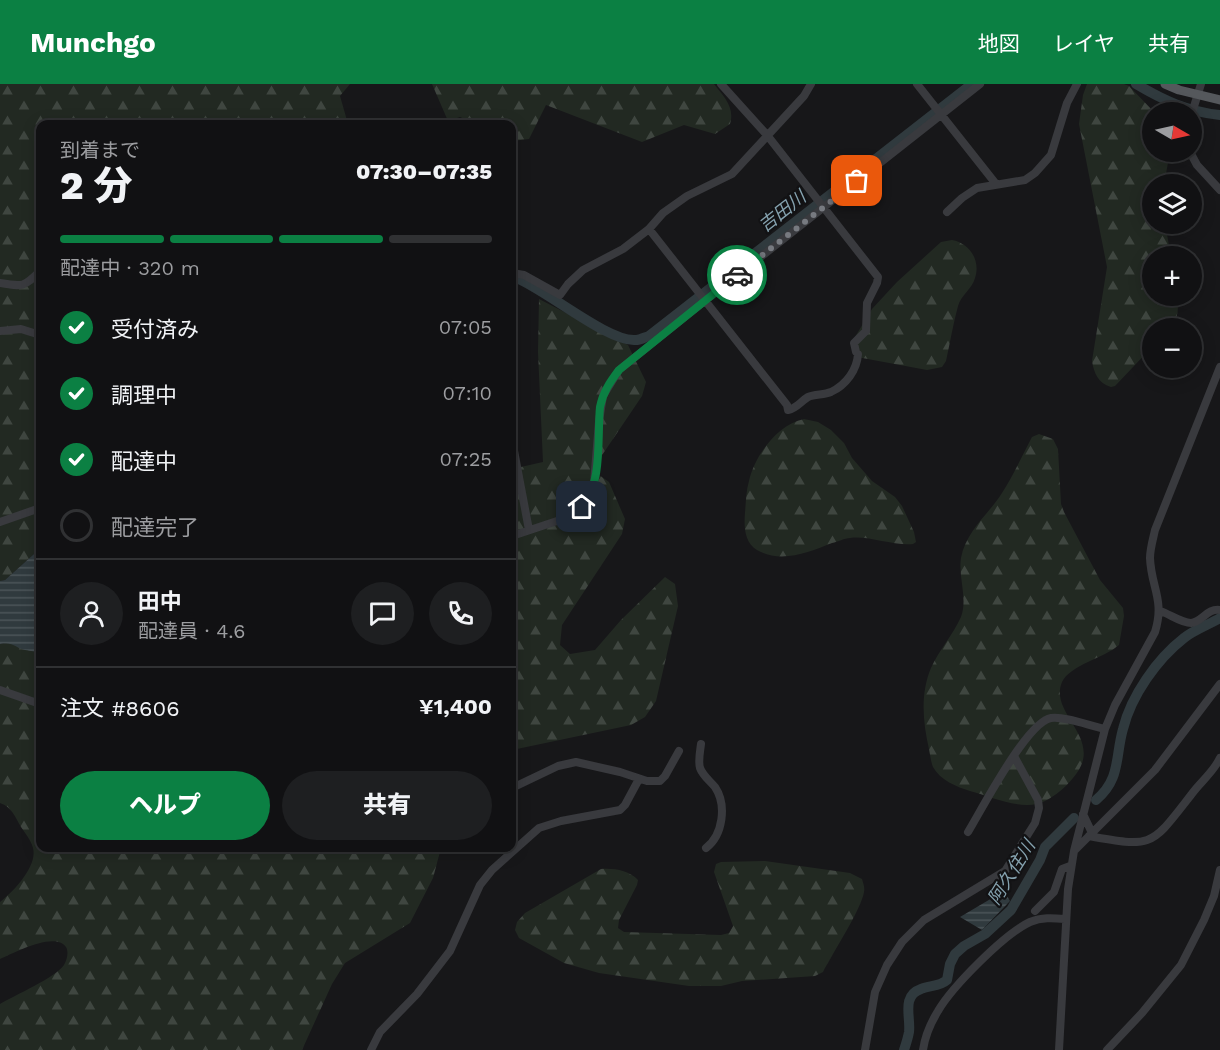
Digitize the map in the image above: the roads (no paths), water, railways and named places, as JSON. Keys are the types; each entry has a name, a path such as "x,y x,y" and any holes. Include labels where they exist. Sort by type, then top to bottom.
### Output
{"main road":[{"path":"1165,84 1196,96 1220,100"}],"street":[{"path":"649,229 787,405 788,410 795,409 811,396 828,393 850,377 857,363 858,354 854,343 866,331 867,303 878,280 876,274 767,135 721,84"},
{"path":"516,274 524,275 560,295 568,284 584,270 623,249 649,229 663,213 687,196 732,174 804,96 811,84"},
{"path":"917,84 996,184"},
{"path":"516,535 566,518 577,512 587,502 594,483 600,407 605,390 619,370 980,84"},
{"path":"947,212 970,192 983,186 1025,180 1035,173 1051,155 1067,103 1077,84"},
{"path":"1194,102 1201,84"},
{"path":"1195,162 1220,190"},
{"path":"0,283 24,286 36,275"},
{"path":"0,331 21,329 36,334"},
{"path":"1059,1050 1070,866 1105,729 1115,705 1155,632 1160,611 1150,558 1152,540 1220,367"},
{"path":"516,461 529,530"},
{"path":"0,522 36,509"},
{"path":"1160,611 1172,614 1183,622 1194,623 1212,610 1220,610"},
{"path":"1074,851 1155,770 1220,684"},
{"path":"0,690 36,703"},
{"path":"968,832 1032,729 1048,718 1058,717 1105,729"},
{"path":"701,744 701,769 716,789 722,811 719,831 714,842 706,848"},
{"path":"516,786 558,766 576,762 620,772 639,779 660,781 679,751"},
{"path":"866,1050 875,993 887,965 902,942 924,920 1005,870 1035,823 1039,808 1038,800 1014,756"},
{"path":"1091,834 1133,844 1153,839 1167,826 1216,767 1220,758"},
{"path":"516,849 540,828 561,821 620,810 639,779"},
{"path":"1083,814 1101,823"},
{"path":"1083,814 1091,834"},
{"path":"371,1050 380,1032 417,994 450,951 480,885 492,870 513,852"},
{"path":"1035,911 1054,892 1062,869 1070,866"},
{"path":"1107,1050 1142,1013 1181,965 1214,896 1220,870"},
{"path":"923,1050 930,1025 945,1001 1008,935 1028,923 1041,919 1066,919"}],"waterway":[{"name":"吉田川","path":"516,278 609,333 624,339 636,340 649,336 972,84"},
{"path":"1136,84 1176,104 1220,115"},
{"name":"阿久住川","path":"1096,800 1110,784 1127,716 1146,679 1164,656 1184,638 1220,618"},
{"name":"阿久住川","path":"904,1050 909,1032 908,1008 911,997 921,989 941,984 947,980 950,964 955,954 985,934 1011,910 1045,847 1074,818"}]}
